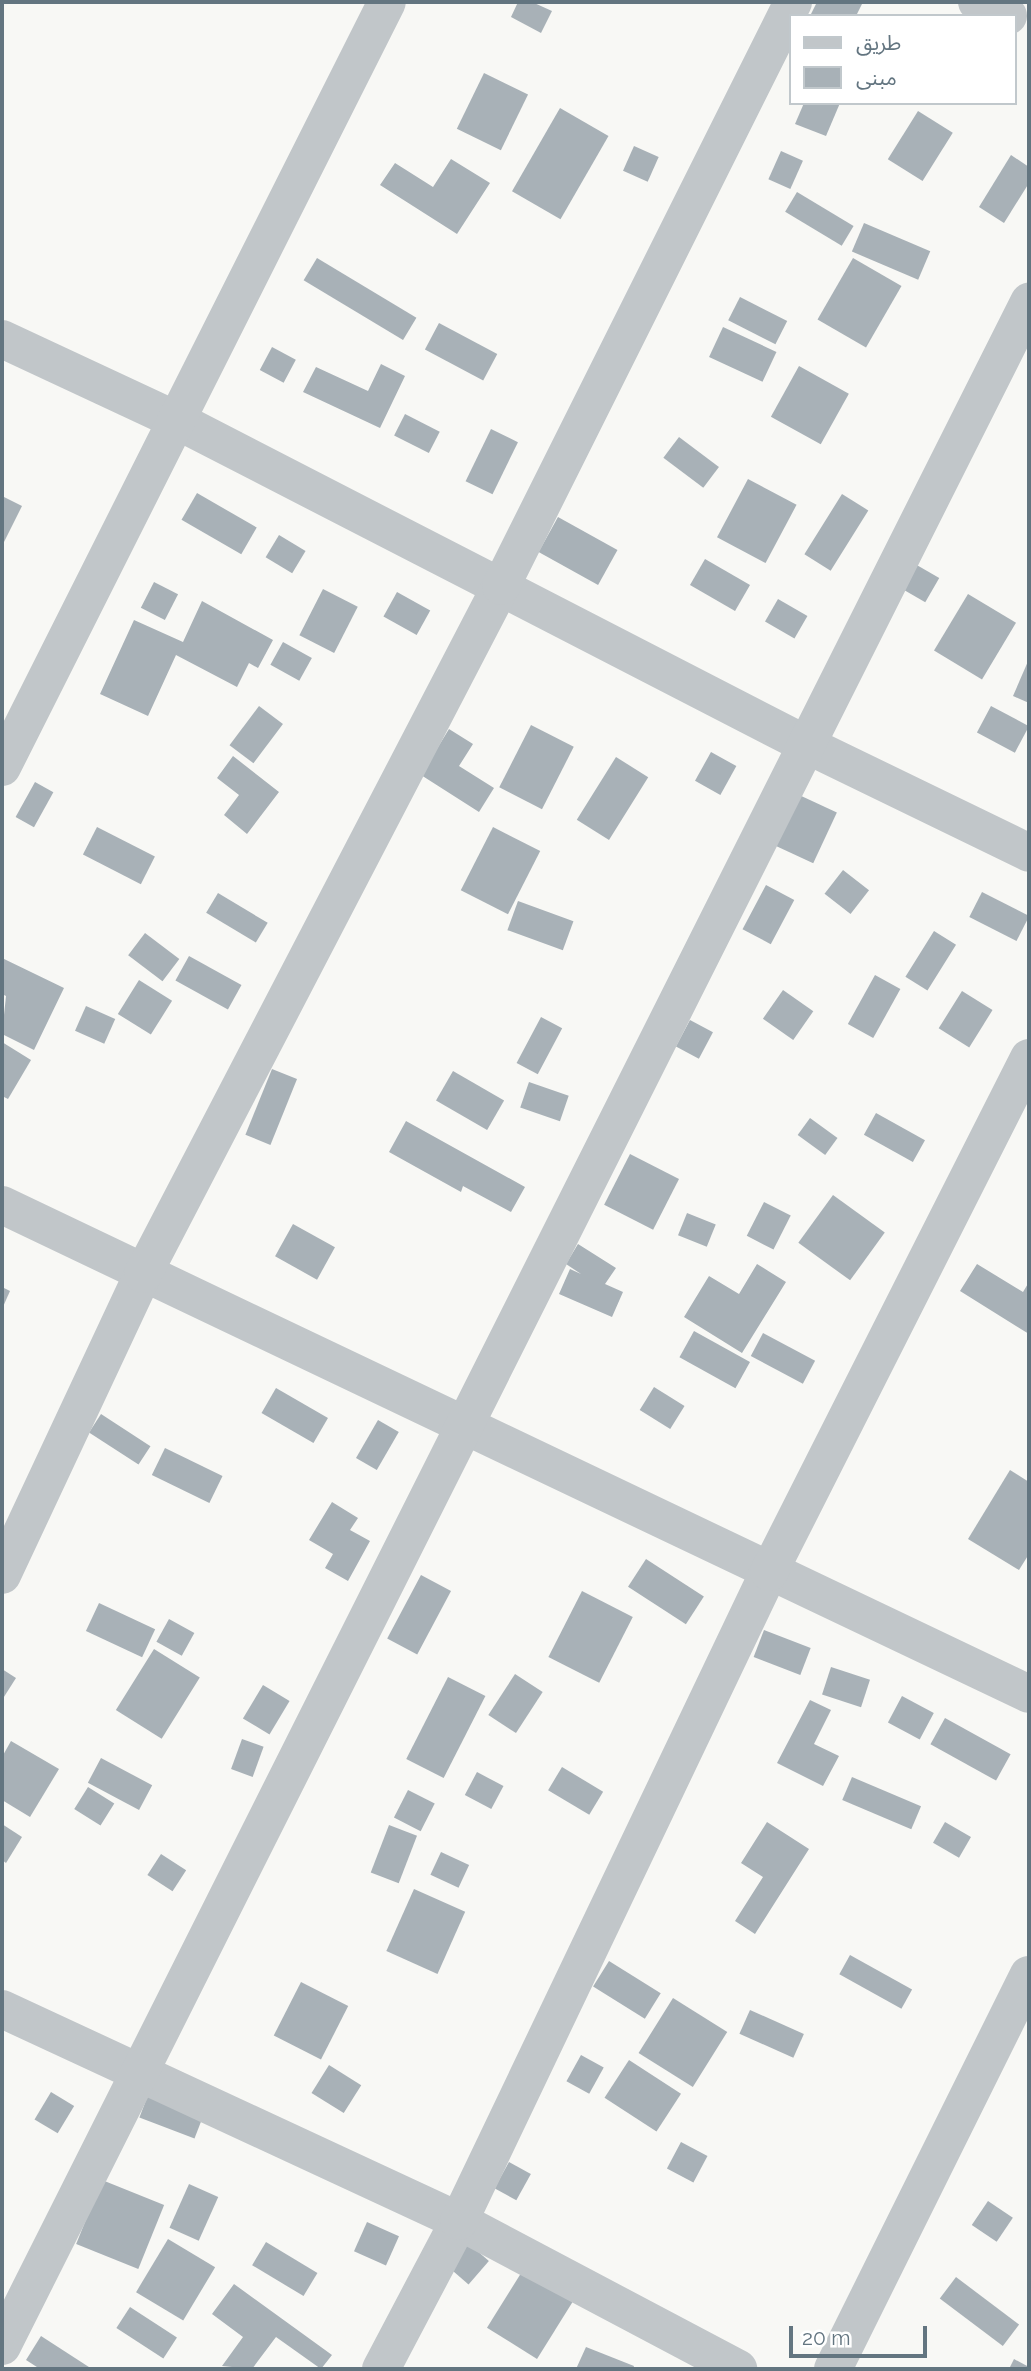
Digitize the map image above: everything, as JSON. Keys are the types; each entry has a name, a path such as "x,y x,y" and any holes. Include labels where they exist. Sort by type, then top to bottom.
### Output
{"street":[{"path":"2,766 387,2"},
{"path":"2,1575 143,1274 501,586 793,2"},
{"path":"977,2 1004,14"},
{"path":"2,2346 1029,302"},
{"path":"2,339 178,421 807,745 1029,853"},
{"path":"381,2369 459,2221 769,1572 1029,1058"},
{"path":"2,1205 1029,1694"},
{"path":"833,2369 1025,1995"},
{"path":"2,2009 459,2221 738,2369"}],"building":[{"path":"518,2 532,2 552,11 541,33 511,17"},
{"path":"817,2 863,2 857,14 811,14"},
{"path":"484,73 528,94 501,150 457,129"},
{"path":"803,105 839,105 826,136 795,124"},
{"path":"560,108 608,136 560,219 512,191"},
{"path":"918,111 953,133 923,181 888,159"},
{"path":"634,146 659,157 648,182 623,171"},
{"path":"781,151 803,161 790,189 768,179"},
{"path":"1011,155 1029,167 1029,183 1004,223 979,207"},
{"path":"451,159 490,183 457,234 380,185 395,163 433,187"},
{"path":"797,192 854,226 842,246 785,212"},
{"path":"864,223 930,251 918,280 852,252"},
{"path":"317,258 416,318 403,340 304,280"},
{"path":"853,258 901,286 866,347 818,319"},
{"path":"740,297 787,321 775,344 728,320"},
{"path":"439,323 497,354 483,380 425,349"},
{"path":"723,327 776,352 763,382 709,357"},
{"path":"272,347 296,360 284,383 260,370"},
{"path":"381,364 405,376 380,428 303,392 316,367 368,391"},
{"path":"799,366 849,394 821,444 771,417"},
{"path":"405,414 440,432 429,453 394,435"},
{"path":"491,429 518,442 493,494 466,481"},
{"path":"679,437 719,467 703,488 663,458"},
{"path":"748,479 797,505 766,563 717,537"},
{"path":"197,493 257,528 241,554 182,520"},
{"path":"842,494 868,510 831,571 804,554"},
{"path":"2,496 22,506 2,546"},
{"path":"558,517 617,550 598,585 539,552"},
{"path":"279,535 306,551 292,573 266,557"},
{"path":"705,559 750,585 735,611 690,585"},
{"path":"915,564 939,578 925,602 901,588"},
{"path":"154,582 178,594 165,620 141,608"},
{"path":"323,589 358,607 334,653 299,635"},
{"path":"397,592 430,610 417,635 383,616"},
{"path":"968,594 1016,623 982,679 934,651"},
{"path":"778,599 807,616 794,639 765,622"},
{"path":"202,601 273,640 258,668 249,663 237,687 176,655 148,716 100,694 134,620 183,642"},
{"path":"283,642 312,658 299,681 270,665"},
{"path":"1029,659 1029,703 1013,696"},
{"path":"259,706 283,724 253,763 230,745"},
{"path":"991,706 1029,726 1015,753 977,732"},
{"path":"531,725 574,747 542,809 499,787"},
{"path":"449,729 473,744 459,766 494,788 479,812 421,775"},
{"path":"711,752 736,766 720,795 695,781"},
{"path":"233,756 279,792 247,834 224,815 239,795 217,778"},
{"path":"616,757 648,777 609,840 577,820"},
{"path":"35,782 53,792 34,827 16,817"},
{"path":"797,794 837,813 813,863 773,845"},
{"path":"97,827 155,857 141,884 83,855"},
{"path":"493,827 540,851 508,914 461,890"},
{"path":"843,870 869,890 851,914 825,894"},
{"path":"766,885 794,900 771,944 743,929"},
{"path":"982,892 1029,916 1017,941 969,917"},
{"path":"218,893 268,923 256,943 206,913"},
{"path":"518,901 573,921 563,950 507,930"},
{"path":"934,931 956,945 927,991 905,977"},
{"path":"145,933 179,959 162,981 128,955"},
{"path":"189,956 241,985 228,1010 175,980"},
{"path":"2,958 64,988 34,1050 2,1034 6,996 2,994"},
{"path":"875,975 900,989 873,1038 848,1024"},
{"path":"139,980 172,1001 151,1035 118,1014"},
{"path":"783,990 813,1011 793,1040 763,1019"},
{"path":"962,991 993,1010 969,1047 939,1028"},
{"path":"86,1006 115,1019 104,1044 75,1031"},
{"path":"541,1017 562,1028 538,1074 517,1063"},
{"path":"690,1020 713,1032 699,1059 676,1046"},
{"path":"2,1042 31,1060 8,1099 2,1096"},
{"path":"272,1069 297,1079 270,1145 245,1135"},
{"path":"453,1071 504,1100 487,1130 436,1100"},
{"path":"529,1082 569,1096 560,1121 520,1108"},
{"path":"876,1113 925,1140 913,1162 864,1135"},
{"path":"810,1118 838,1138 825,1155 798,1135"},
{"path":"406,1121 525,1187 511,1212 463,1186 461,1192 389,1152"},
{"path":"630,1154 679,1179 653,1230 604,1205"},
{"path":"833,1195 885,1233 850,1280 798,1243"},
{"path":"764,1202 791,1216 773,1249 747,1236"},
{"path":"687,1213 716,1225 707,1247 678,1235"},
{"path":"293,1224 335,1247 317,1280 275,1256"},
{"path":"578,1244 616,1268 605,1284 623,1292 612,1317 559,1294 570,1269 581,1274 566,1264"},
{"path":"757,1264 786,1282 742,1353 684,1317 709,1276 739,1294"},
{"path":"977,1264 1023,1292 1029,1282 1029,1334 960,1291"},
{"path":"2,1287 10,1291 2,1309"},
{"path":"694,1331 750,1362 735,1388 679,1357"},
{"path":"763,1333 815,1361 803,1384 751,1356"},
{"path":"654,1387 685,1406 670,1429 640,1410"},
{"path":"276,1388 328,1418 313,1443 262,1413"},
{"path":"101,1414 150,1446 138,1465 89,1432"},
{"path":"378,1420 399,1432 377,1470 356,1458"},
{"path":"165,1448 223,1476 209,1503 152,1475"},
{"path":"1010,1470 1029,1482 1029,1554 1019,1570 968,1539"},
{"path":"332,1502 358,1518 350,1530 370,1541 348,1581 325,1568 333,1554 309,1540"},
{"path":"646,1559 704,1597 686,1624 628,1587"},
{"path":"421,1575 451,1591 417,1655 387,1639"},
{"path":"582,1591 633,1617 599,1683 548,1657"},
{"path":"99,1603 155,1629 142,1657 86,1631"},
{"path":"169,1619 194,1633 182,1656 156,1642"},
{"path":"764,1630 811,1648 800,1675 754,1657"},
{"path":"154,1649 200,1678 162,1739 116,1710"},
{"path":"831,1667 870,1680 861,1707 822,1695"},
{"path":"2,1669 16,1678 2,1700"},
{"path":"515,1674 543,1692 516,1733 488,1715"},
{"path":"448,1677 485,1696 444,1778 406,1759"},
{"path":"263,1685 290,1701 269,1734 243,1718"},
{"path":"902,1696 934,1713 920,1739 888,1722"},
{"path":"810,1700 831,1710 814,1744 839,1756 823,1786 777,1763"},
{"path":"945,1718 1011,1754 996,1781 930,1744"},
{"path":"242,1739 264,1747 253,1777 231,1769"},
{"path":"11,1741 59,1769 30,1817 2,1800 2,1757"},
{"path":"101,1758 152,1785 139,1810 88,1783"},
{"path":"562,1767 603,1792 589,1815 548,1790"},
{"path":"477,1772 503,1786 491,1809 465,1795"},
{"path":"852,1777 921,1806 911,1829 842,1800"},
{"path":"88,1787 114,1803 101,1825 74,1809"},
{"path":"408,1790 435,1804 421,1831 394,1818"},
{"path":"767,1822 809,1849 755,1934 735,1921 763,1877 741,1863"},
{"path":"945,1822 971,1837 959,1858 933,1843"},
{"path":"2,1824 22,1837 6,1863 2,1860"},
{"path":"389,1825 417,1836 399,1883 371,1873"},
{"path":"441,1852 469,1865 459,1888 430,1875"},
{"path":"161,1854 186,1870 173,1891 147,1875"},
{"path":"414,1889 465,1912 438,1974 386,1951"},
{"path":"850,1955 912,1989 901,2009 839,1974"},
{"path":"609,1961 661,1993 645,2019 593,1986"},
{"path":"301,1982 348,2006 321,2060 274,2035"},
{"path":"673,1998 727,2032 693,2087 639,2053"},
{"path":"750,2010 804,2034 793,2058 739,2034"},
{"path":"581,2055 604,2068 589,2094 566,2081"},
{"path":"629,2060 681,2094 656,2132 604,2098"},
{"path":"329,2065 361,2085 344,2113 312,2093"},
{"path":"51,2092 74,2106 58,2133 35,2119"},
{"path":"148,2095 203,2116 194,2139 139,2117"},
{"path":"681,2142 707,2156 693,2183 667,2168"},
{"path":"509,2162 531,2174 516,2200 494,2188"},
{"path":"102,2180 164,2205 138,2269 76,2244"},
{"path":"189,2184 218,2197 199,2241 169,2228"},
{"path":"988,2201 1013,2218 997,2242 972,2225"},
{"path":"367,2222 399,2236 386,2265 354,2251"},
{"path":"168,2239 215,2267 183,2320 136,2292"},
{"path":"266,2242 317,2273 304,2296 252,2265"},
{"path":"467,2242 489,2261 469,2284 447,2265"},
{"path":"523,2270 573,2301 537,2359 487,2328"},
{"path":"956,2277 1019,2325 1003,2346 940,2299"},
{"path":"234,2284 332,2355 321,2369 276,2337 252,2369 222,2366 243,2337 212,2314"},
{"path":"130,2307 177,2337 163,2358 116,2328"},
{"path":"41,2336 92,2369 40,2369 26,2360"},
{"path":"586,2347 634,2366 633,2369 576,2369"},
{"path":"1014,2359 1029,2367 1029,2369 1009,2369"}]}
